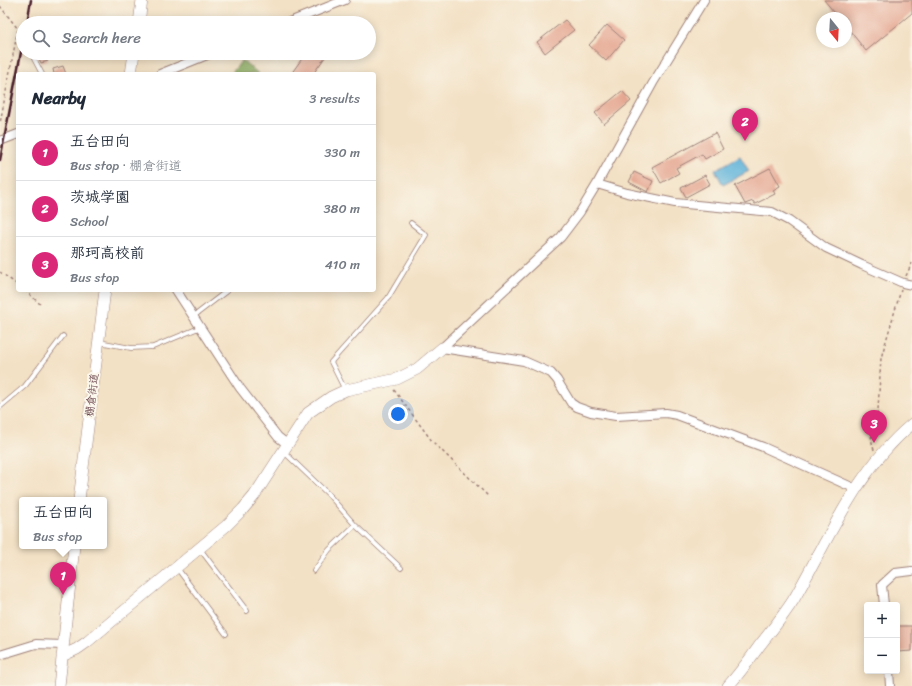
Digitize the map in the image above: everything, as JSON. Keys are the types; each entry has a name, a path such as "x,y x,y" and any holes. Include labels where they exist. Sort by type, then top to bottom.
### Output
{"street":[{"path":"140,16 142,0"},
{"path":"305,16 345,0"},
{"path":"0,655 36,644 63,650 77,649 200,548 243,509 254,496 308,413 330,397 346,390 388,382 417,369 442,348 561,236 580,212 652,83 704,0"},
{"path":"132,72 133,60"},
{"path":"165,72 195,60"},
{"path":"0,141 16,135"},
{"path":"597,184 627,193 675,203 772,212 789,221 826,248 903,283 912,285"},
{"name":"棚倉街道","path":"79,497 105,292"},
{"path":"177,292 240,388 285,447"},
{"path":"442,348 524,361 551,373 571,403 577,407 591,412 616,416 666,413 677,415 762,447 856,489"},
{"path":"728,686 776,625 793,600 856,489 876,460 912,424"},
{"path":"59,686 74,549"},
{"path":"884,602 882,585 895,573 912,571"},
{"path":"889,674 890,686"}],"lane":[{"path":"35,60 41,72"},
{"path":"346,390 331,362 388,298 426,235 411,223"},
{"path":"194,316 225,292"},
{"path":"98,342 131,348 153,347 201,327"},
{"path":"0,407 25,386 63,336"},
{"path":"285,447 292,457 328,494 355,525 401,568"},
{"path":"314,571 329,550 355,525"},
{"path":"200,548 247,611"},
{"path":"176,567 226,634"}],"path":[{"path":"0,6 16,26"},
{"path":"0,124 16,40"},
{"path":"876,460 871,439 878,410 881,358 903,283 912,263"},
{"path":"0,272 16,284"},
{"path":"27,292 40,304"},
{"path":"388,382 432,441 489,497"}],"green space":[{"path":"242,60 257,72 233,72"}],"water":[{"path":"740,156 749,171 723,185 715,170"}],"building":[{"path":"824,0 912,0 912,13 866,51 852,34 852,12 834,12"},
{"path":"565,20 574,30 545,53 537,42"},
{"path":"607,25 624,40 606,61 589,45"},
{"path":"40,60 48,61 41,63"},
{"path":"301,60 323,60 314,72 292,72"},
{"path":"63,66 65,72 54,72 53,69"},
{"path":"622,91 631,101 604,124 595,113"},
{"path":"715,133 723,149 705,159 702,154 676,168 679,173 661,183 652,167"},
{"path":"770,168 780,186 773,190 775,194 755,204 753,201 745,204 735,186"},
{"path":"634,172 653,181 648,192 629,182"},
{"path":"705,175 710,184 686,197 681,188"},
{"path":"900,626 912,626 912,651 900,652"}],"railway":[{"path":"28,16 31,0"},
{"path":"17,72 19,60"},
{"path":"0,160 16,78"}],"place":[{"name":"茨城学園","path":"745,141"},
{"name":"那珂高校前","path":"874,443"},
{"name":"五台田向","path":"63,595"}]}
